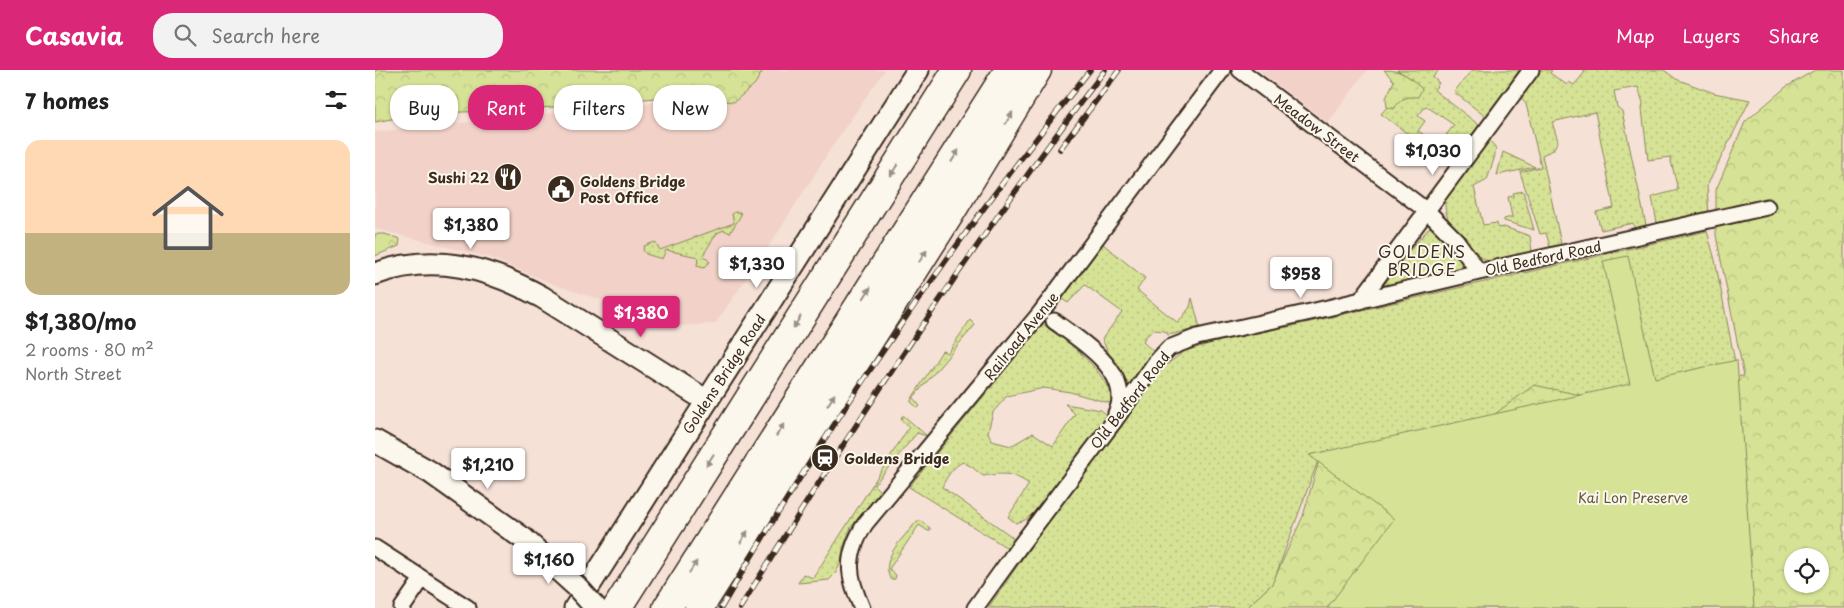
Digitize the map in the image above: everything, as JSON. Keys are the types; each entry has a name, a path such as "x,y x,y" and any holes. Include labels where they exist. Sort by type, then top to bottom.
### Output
{"highway":[{"path":"617,608 957,70"},
{"path":"667,608 1009,70"},
{"path":"699,608 979,167 1037,70"}],"main road":[{"name":"Goldens Bridge Road","path":"575,608 918,70"},
{"path":"375,274 408,266 436,263 463,266 489,272 514,282 542,297 707,401"},
{"path":"375,441 430,472 524,539 576,586 596,608"}],"street":[{"name":"Railroad Avenue","path":"862,608 853,587 850,563 857,536 865,524 1041,312 1222,70"},
{"name":"Meadow Street","path":"1240,70 1427,211 1455,240 1479,272"},
{"path":"1359,301 1531,70"},
{"name":"Old Bedford Road","path":"975,608 1036,523 1115,420 1155,363 1169,348 1197,336 1359,301 1767,207"},
{"path":"1054,321 1085,344 1107,365 1112,373 1116,380 1120,398 1115,420"},
{"path":"375,548 467,608"},
{"path":"403,608 422,579"}],"shaded area":[{"path":"762,70 885,70 837,139 777,234 715,324 671,326 633,310 558,286 488,257 375,229 375,132 394,130 458,130 458,123 468,122 468,130 544,130 544,114 554,113 554,130 643,130 643,103 653,102 653,130 727,130 727,94 740,93"},
{"path":"1258,70 1367,70 1328,123"}],"green space":[{"path":"375,70 763,70 755,84 734,102 727,101 727,85 653,85 653,98 643,99 643,85 554,85 554,107 544,108 544,85 468,85 468,112 458,112 458,85 390,85 390,119 375,122"},
{"path":"1384,70 1396,71 1409,77 1422,89 1418,97 1404,99 1394,109 1387,107 1386,98 1394,81"},
{"path":"1397,70 1439,70 1433,77 1439,83 1434,90 1479,125 1463,146 1446,135 1454,125 1426,106 1418,116 1425,121 1418,131 1433,141 1427,148 1381,114 1387,107 1394,108 1398,101 1409,96 1412,79"},
{"path":"1472,70 1520,70 1486,117 1454,92"},
{"path":"1537,70 1552,70 1550,73 1567,85 1569,82 1574,85 1585,72 1583,70 1664,70 1676,79 1714,93 1750,100 1707,186 1709,216 1658,228 1652,197 1678,190 1670,157 1648,160 1642,109 1643,103 1638,87 1614,91 1617,107 1622,111 1647,230 1636,233 1633,223 1601,230 1596,212 1614,208 1595,112 1552,122 1558,141 1553,150 1542,155 1561,244 1550,247 1546,233 1540,234 1520,172 1541,167 1526,104 1518,95"},
{"path":"1815,70 1844,70 1844,608 1246,608 1272,584 1303,516 1320,457 1472,431 1534,385 1594,398 1693,378 1744,376 1716,235 1716,190 1745,122 1786,87"},
{"path":"1485,140 1491,142 1496,148 1487,180 1474,187 1483,225 1497,223 1498,228 1504,227 1530,236 1532,252 1501,261 1482,259 1465,245 1451,226 1445,206 1446,197 1453,181"},
{"path":"1503,152 1535,167 1497,175"},
{"path":"1523,191 1534,230 1504,221 1504,219 1512,217 1508,197 1514,196 1513,193"},
{"path":"740,212 741,215 730,233 724,230 717,233 703,255 710,262 704,268 697,266 698,257 666,250 662,259 646,254 643,250 644,246 655,242 660,250 734,223 732,214"},
{"path":"1430,227 1434,228 1452,246 1462,269 1380,290 1408,252"},
{"path":"1707,231 1715,260 1737,372 1472,431 1319,458 1273,583 1246,608 988,608 1057,509 1162,368 1185,351 1240,335 1288,327"},
{"path":"375,234 385,234 400,239 399,246 375,256"},
{"path":"1103,244 1145,278 1137,290 1178,323 1190,307 1192,298 1200,328 1168,335 1165,331 1154,330 1145,337 1143,342 1153,351 1126,390 1102,339 1122,312 1085,285 1068,303 1062,299"},
{"name":"Kai Lon Preserve","path":"1628,256 1655,378 1737,360 1754,608 1327,608 1394,519 1309,455 1630,384 1603,261"},
{"path":"970,320 975,325 913,398 920,406 918,408 911,400 942,351 948,353"},
{"path":"1043,324 1076,349 1095,368 1109,391 1113,404 1070,392 1044,388 1007,396 993,412 988,432 992,441 1011,446 1033,433 1053,446 1075,414 1065,404 1101,410 1108,416 1039,508 1025,520 1016,523 1008,517 1029,484 1007,474 983,476 963,462 950,473 942,487 1011,536 1014,540 1009,549 909,487"},
{"path":"902,416 927,436 917,433 874,485 879,490 879,493 851,527 843,548 841,562 835,574 829,580 798,583 803,574 813,578 909,427 901,420"},
{"path":"917,521 921,521 930,530 928,531 919,525 889,569 896,575 895,579 891,580 888,572 890,556"}],"railway":[{"path":"721,608 806,469 896,332 991,199 1090,70"},
{"path":"740,608 916,334 1056,135 1105,70"},
{"path":"1060,149 1119,70"}],"place":[{"name":"Sushi 22","path":"508,177"},
{"name":"Goldens Bridge Post Office","path":"561,189"},
{"name":"Goldens Bridge","path":"825,458"}],"district":[{"name":"GOLDENS BRIDGE","path":"1422,260"}]}
